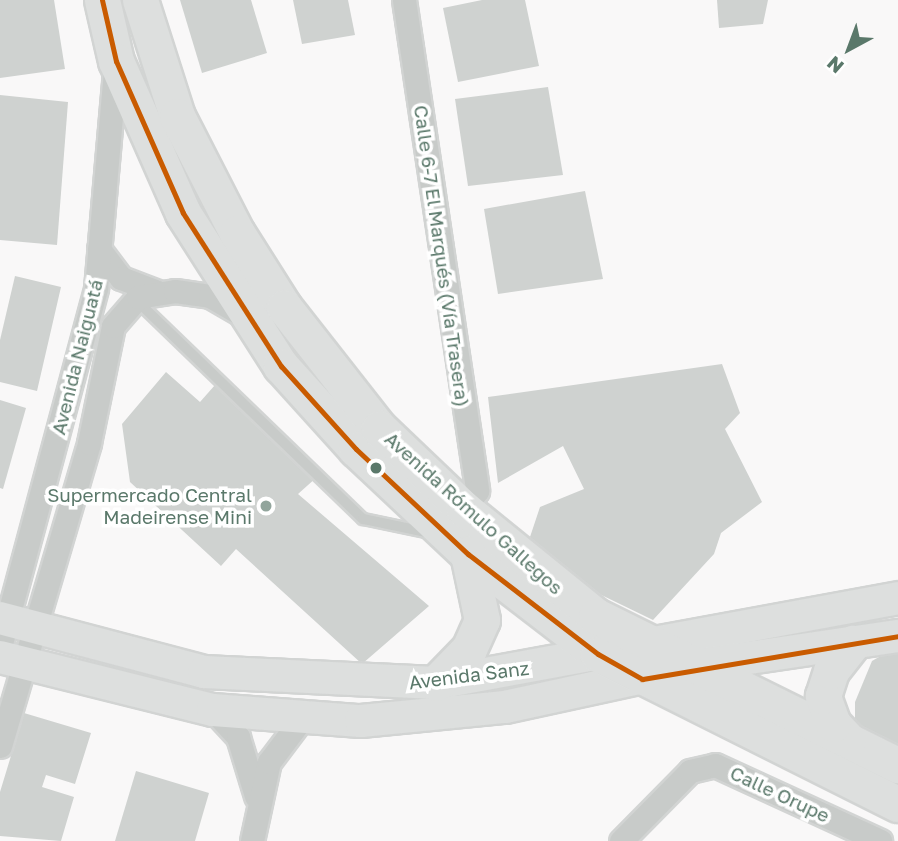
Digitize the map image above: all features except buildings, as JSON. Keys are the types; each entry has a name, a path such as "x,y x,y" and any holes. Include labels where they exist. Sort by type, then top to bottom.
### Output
{"main road":[{"name":"Avenida Rómulo Gallegos","path":"102,0 116,61 184,213 252,320 307,397 598,654 642,679 898,804"},
{"name":"Avenida Rómulo Gallegos","path":"140,0 199,162 284,307 460,533 694,666 898,765"},
{"path":"436,683 469,649 482,620 460,533"},
{"path":"848,740 833,724 822,696 831,671 853,643"}],"street":[{"name":"Calle 6-7 El Marqués (Vía Trasera)","path":"404,0 477,491 460,533"},
{"name":"Avenida Naiguatá","path":"0,746 12,639 88,319 99,248 116,61"},
{"path":"99,248 121,278 158,292 210,296 252,320"},
{"path":"135,299 158,292"},
{"name":"Avenida Naiguatá","path":"12,639 89,443 113,326 135,299"},
{"path":"88,319 102,306 112,311 113,326"},
{"name":"Avenida Sanz","path":"12,639 204,672 436,683 898,598"},
{"name":"Avenida Sanz","path":"12,639 213,710 300,721 423,719 642,679 694,666 898,636"},
{"path":"213,710 238,737 257,798"},
{"path":"252,841 257,798 273,752 300,721"},
{"name":"Calle Orupe","path":"621,841 690,771 715,765 880,841"}],"lane":[{"path":"135,299 363,519 460,533"}],"transit line":[{"path":"102,0 116,61 183,213 281,366 356,449 468,554 598,654 642,679 898,636"}],"place":[{"name":"Supermercado Central Madeirense Mini","path":"266,506"}]}
